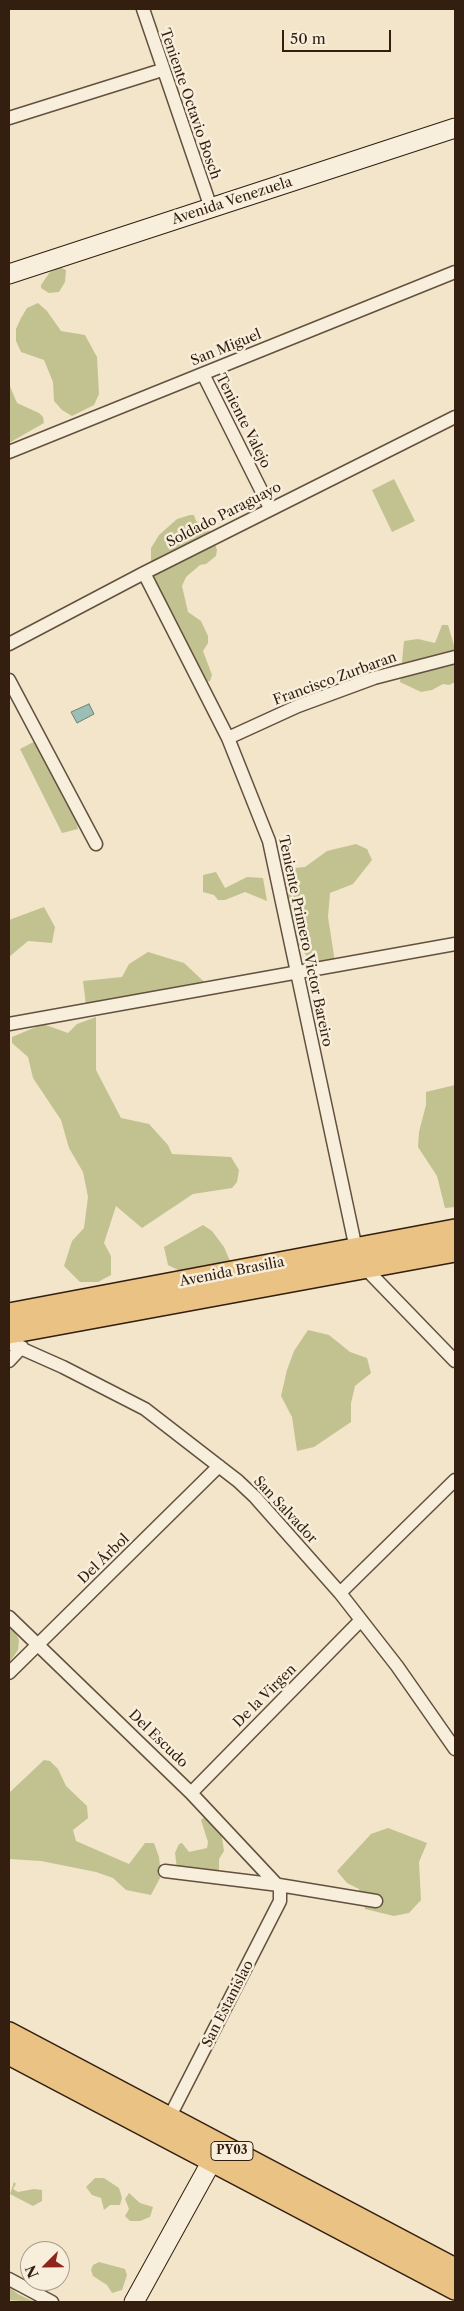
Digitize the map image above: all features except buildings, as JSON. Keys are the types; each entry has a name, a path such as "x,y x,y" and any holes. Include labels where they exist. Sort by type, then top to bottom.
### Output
{"main road":[{"name":"Avenida Venezuela","path":"9,274 455,128"},
{"name":"Avenida Brasilia","path":"9,1314 455,1230"},
{"name":"Avenida Brasilia","path":"16,1340 455,1251"},
{"name":"PY03","path":"9,2039 169,2118 217,2153 455,2268"},
{"name":"PY03","path":"9,2039 217,2153 455,2289"},
{"path":"134,2302 217,2153"}],"street":[{"name":"Teniente Octavio Bosch","path":"142,9 210,208"},
{"path":"9,118 162,70"},
{"name":"San Miguel","path":"9,452 455,272"},
{"name":"Teniente Valejo","path":"203,374 270,508"},
{"name":"Soldado Paraguayo","path":"9,644 270,508 455,417"},
{"name":"Teniente Primero Victor Bareiro","path":"144,573 228,738 271,849 356,1249 365,1268 455,1361"},
{"name":"Francisco Zurbaran","path":"228,738 298,706 366,681 397,671 455,657"},
{"path":"9,680 96,844"},
{"path":"9,1024 455,944"},
{"path":"9,1360 16,1340"},
{"name":"San Salvador","path":"9,1343 16,1340 145,1409 219,1466 255,1497 340,1593 455,1749"},
{"name":"Del Árbol","path":"9,1672 219,1466"},
{"path":"340,1593 455,1480"},
{"name":"Del Escudo","path":"9,1617 191,1792 280,1887"},
{"name":"De la Virgen","path":"191,1792 361,1620"},
{"path":"165,1871 376,1901"},
{"name":"San Estanislao","path":"169,2118 280,1901 280,1887"},
{"path":"9,2279 52,2302"}],"green space":[{"path":"60,267 66,270 65,282 59,292 49,293 41,288 50,272"},
{"path":"38,303 47,311 61,331 85,335 97,357 99,394 94,405 72,416 62,410 54,401 53,382 44,360 21,352 16,341 16,329 21,318 27,308"},
{"path":"9,384 17,403 39,413 43,417 44,423 9,443"},
{"path":"394,479 415,521 392,532 372,490"},
{"path":"194,515 196,521 211,532 217,550 216,556 206,564 200,565 186,577 182,586 188,612 201,621 208,636 208,643 203,651 212,675 210,681 206,682 147,578 151,563 151,548 159,535 177,519"},
{"path":"442,625 448,625 455,649 455,682 421,692 400,682 404,641 418,639 435,643"},
{"path":"41,738 76,819 78,829 62,833 20,749"},
{"path":"356,844 367,849 372,860 353,884 330,893 328,917 335,962 316,967 287,932 271,876 282,869 305,867 327,851"},
{"path":"216,872 225,888 247,877 263,878 267,901 245,892 225,900 218,900 214,895 203,892 203,875"},
{"path":"44,907 55,927 52,943 28,941 9,957 9,920"},
{"path":"148,952 184,963 215,992 86,1005 83,981 122,977 129,964"},
{"path":"96,1017 96,1070 121,1118 149,1124 168,1145 172,1154 231,1157 239,1170 237,1182 232,1188 193,1194 142,1228 116,1206 104,1243 111,1256 111,1275 98,1282 80,1282 64,1266 72,1241 84,1228 88,1197 83,1172 69,1148 61,1120 33,1078 28,1057 12,1043 12,1037 43,1024 68,1033 77,1024"},
{"path":"455,1085 455,1207 445,1208 437,1176 418,1147 419,1132 426,1105 426,1092"},
{"path":"203,1225 212,1231 224,1247 230,1261 218,1269 184,1273 168,1265 164,1247"},
{"path":"308,1330 329,1335 350,1352 367,1358 371,1373 355,1386 351,1403 351,1422 314,1447 297,1451 292,1417 281,1396 294,1351"},
{"path":"9,1626 19,1640 18,1650 9,1663"},
{"path":"44,1760 50,1761 58,1769 66,1786 87,1806 88,1818 73,1830 76,1841 129,1864 145,1843 154,1843 159,1857 161,1876 151,1895 126,1890 113,1878 96,1872 41,1861 9,1859 9,1793"},
{"path":"206,1816 220,1832 222,1838 224,1851 219,1859 219,1873 188,1881 177,1869 175,1853 179,1844 182,1843 189,1852 207,1848 208,1842 201,1820"},
{"path":"388,1828 427,1843 419,1862 421,1900 409,1913 394,1916 365,1909 359,1889 347,1883 337,1871 371,1834"},
{"path":"95,2178 104,2178 119,2188 122,2198 120,2205 110,2205 104,2210 101,2198 92,2195 86,2187"},
{"path":"14,2182 16,2184 13,2189 18,2192 34,2189 42,2190 42,2201 33,2206 10,2194"},
{"path":"129,2193 140,2203 153,2207 150,2217 140,2221 130,2221 125,2216 129,2209 125,2199"},
{"path":"99,2262 125,2269 127,2275 122,2290 112,2293 107,2285 93,2276 91,2270 93,2265"},
{"path":"9,2287 18,2294 34,2302 9,2300"}],"water":[{"path":"89,704 94,714 77,723 71,712"}]}
